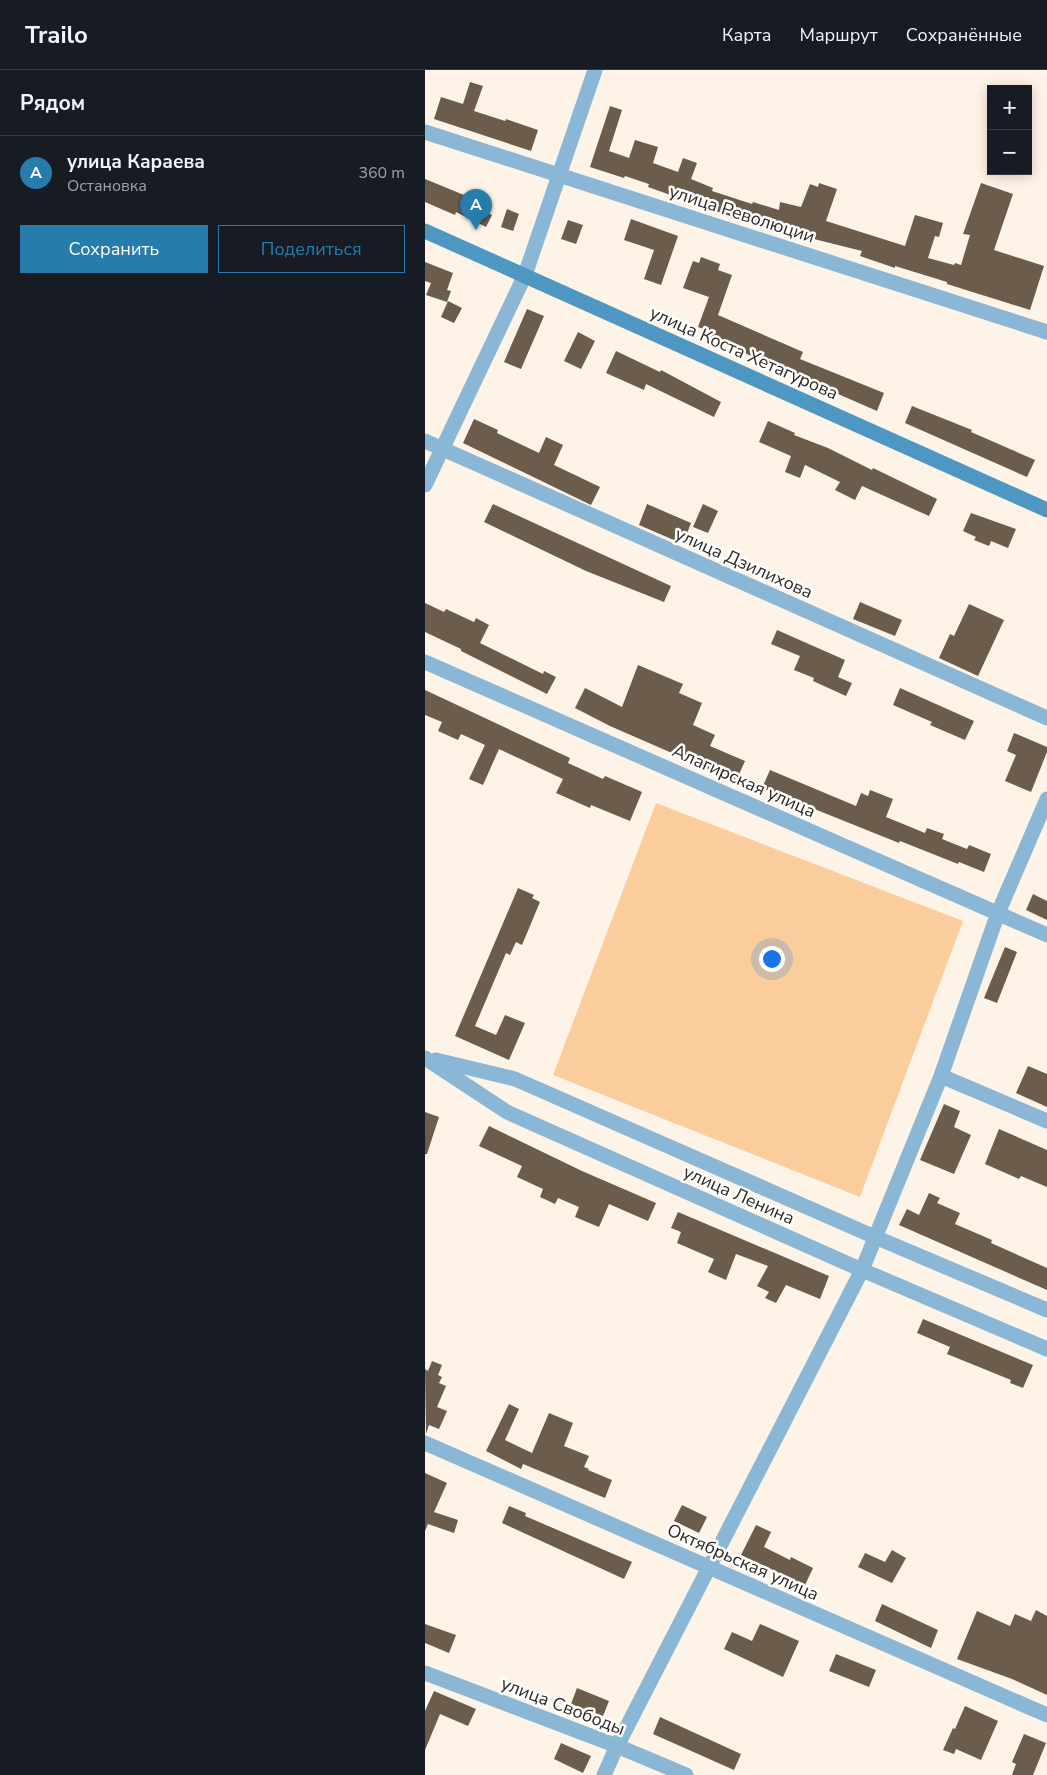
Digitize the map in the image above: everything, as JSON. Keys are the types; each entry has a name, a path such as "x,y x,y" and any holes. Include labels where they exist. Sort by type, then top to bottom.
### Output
{"main road":[{"name":"улица Коста Хетагурова","path":"425,230 1047,510"}],"street":[{"path":"425,485 525,275 595,70"},
{"name":"улица Революции","path":"425,132 1047,332"},
{"name":"улица Дзилихова","path":"425,441 1047,718"},
{"name":"Алагирская улица","path":"425,662 1047,935"},
{"path":"605,1775 617,1746 862,1270 941,1076 998,913 1047,799"},
{"name":"улица Ленина","path":"1047,1310 875,1237 515,1079 425,1058 507,1112 862,1270 1047,1349"},
{"path":"941,1076 1047,1121"},
{"name":"Октябрьская улица","path":"425,1443 1047,1715"},
{"name":"улица Свободы","path":"425,1674 617,1746 686,1775"}],"shaded area":[{"path":"656,803 963,921 860,1197 553,1075"}],"building":[{"path":"470,82 483,86 474,111 538,130 531,151 434,119 441,97 463,104"},
{"path":"610,106 622,110 609,151 629,158 635,140 658,147 653,163 678,172 683,158 697,163 691,179 713,188 712,191 752,204 753,202 779,210 780,202 801,207 810,184 818,187 819,183 837,189 826,221 905,246 915,215 943,223 939,237 935,236 928,258 954,265 955,263 961,265 970,235 963,234 981,183 1013,194 994,250 1044,266 1030,310 947,284 947,282 860,256 862,251 809,239 745,218 744,221 648,187 649,184 590,167"},
{"path":"425,179 464,195 462,200 492,215 486,227 456,212 455,215 425,202"},
{"path":"507,209 519,214 513,231 501,227"},
{"path":"631,219 678,236 661,285 644,279 654,250 624,240"},
{"path":"568,220 583,225 576,244 561,239"},
{"path":"701,257 720,264 718,270 732,275 718,315 803,352 800,359 884,393 877,411 710,338 713,332 698,327 709,297 683,288 693,261 699,263"},
{"path":"425,262 453,273 447,290 451,291 447,302 426,295 431,283 425,281"},
{"path":"448,301 462,308 454,323 441,317"},
{"path":"527,309 544,316 521,369 504,362"},
{"path":"578,332 595,341 581,369 564,361"},
{"path":"616,351 660,372 661,370 721,402 714,417 646,384 644,390 606,373"},
{"path":"912,406 972,430 971,432 1035,460 1027,477 905,423"},
{"path":"474,419 498,430 497,433 539,453 546,437 563,445 554,465 600,487 591,505 463,443"},
{"path":"768,421 795,433 794,435 828,448 872,470 873,468 937,499 929,516 862,486 855,500 835,490 840,482 805,465 800,478 785,472 791,456 759,442"},
{"path":"493,504 671,586 664,602 586,571 484,522"},
{"path":"647,504 691,523 683,544 639,525"},
{"path":"703,504 718,511 708,533 693,527"},
{"path":"971,513 1016,529 1008,548 991,541 989,546 974,540 976,537 963,531"},
{"path":"860,602 902,620 895,636 853,619"},
{"path":"425,603 444,612 446,609 474,622 476,618 489,625 480,643 543,674 544,671 556,677 547,694 425,632"},
{"path":"969,604 1004,620 978,676 939,658 950,634 954,636"},
{"path":"777,630 845,660 838,677 852,683 846,696 813,681 814,678 794,670 800,656 771,644"},
{"path":"638,665 683,684 679,693 702,703 693,725 715,735 710,746 745,761 736,781 610,726 575,708 585,688 622,707"},
{"path":"900,688 974,721 965,740 930,725 932,722 893,705"},
{"path":"425,690 570,758 568,763 603,779 605,776 642,792 630,821 591,805 590,808 556,793 563,779 499,749 483,785 469,779 485,745 461,734 458,740 438,731 442,722 425,715"},
{"path":"1014,733 1047,747 1047,752 1031,792 1005,781 1016,755 1007,751"},
{"path":"770,770 856,806 861,793 868,796 870,790 893,799 886,817 925,833 927,828 944,834 942,839 967,849 969,845 991,854 984,872 900,841 899,843 762,788"},
{"path":"518,888 534,895 532,898 540,902 522,945 516,942 510,955 506,953 475,1026 496,1035 505,1015 525,1023 509,1060 455,1036"},
{"path":"1033,894 1047,901 1047,920 1026,910"},
{"path":"1005,947 1017,952 997,1003 984,998"},
{"path":"1028,1066 1047,1074 1047,1107 1016,1093"},
{"path":"944,1104 960,1111 954,1127 971,1135 954,1174 920,1160"},
{"path":"425,1112 439,1117 427,1154 425,1154"},
{"path":"489,1126 582,1171 656,1203 648,1221 609,1204 599,1227 575,1217 579,1207 558,1198 555,1204 540,1197 543,1189 517,1177 522,1166 479,1146"},
{"path":"999,1129 1047,1150 1047,1187 1021,1176 1019,1179 985,1164"},
{"path":"929,1193 940,1198 937,1203 960,1213 955,1224 992,1240 991,1243 1047,1268 1047,1290 899,1225 907,1209 919,1215"},
{"path":"678,1212 829,1276 820,1299 786,1285 776,1303 765,1298 769,1292 757,1286 768,1266 736,1254 726,1280 708,1272 714,1259 677,1243 681,1232 671,1228"},
{"path":"923,1319 1033,1365 1023,1388 1010,1383 1011,1380 947,1354 950,1347 917,1333"},
{"path":"432,1361 442,1365 438,1375 442,1377 439,1383 446,1386 437,1407 447,1411 439,1429 429,1425 426,1434 425,1369 428,1371"},
{"path":"509,1404 519,1409 505,1440 532,1453 549,1413 573,1423 564,1446 589,1456 584,1467 612,1480 605,1498 523,1464 521,1469 486,1451"},
{"path":"425,1473 447,1483 434,1512 458,1520 454,1533 428,1524 425,1531"},
{"path":"682,1505 707,1517 699,1533 674,1521"},
{"path":"509,1506 526,1513 525,1516 632,1562 624,1579 502,1523"},
{"path":"756,1525 771,1532 764,1547 790,1560 791,1557 813,1568 805,1585 741,1555"},
{"path":"892,1550 906,1558 892,1583 858,1567 865,1553 885,1562"},
{"path":"882,1604 938,1630 931,1648 875,1621"},
{"path":"1036,1610 1047,1616 1047,1695 1012,1679 957,1659 977,1611 1010,1626 1015,1614 1031,1621"},
{"path":"425,1624 456,1635 449,1653 425,1643"},
{"path":"760,1624 799,1641 783,1677 724,1649 732,1632 752,1641"},
{"path":"836,1654 876,1670 869,1687 829,1671"},
{"path":"577,1688 609,1701 603,1716 571,1704"},
{"path":"434,1691 476,1709 468,1726 440,1714 425,1750 425,1711"},
{"path":"965,1706 998,1721 981,1760 956,1749 954,1754 943,1750"},
{"path":"660,1717 741,1754 734,1770 653,1734"},
{"path":"1024,1734 1046,1743 1033,1775 1012,1775 1016,1764 1012,1762"},
{"path":"561,1743 591,1756 583,1773 554,1759"}],"place":[{"name":"улица Караева","path":"476,230"}]}
